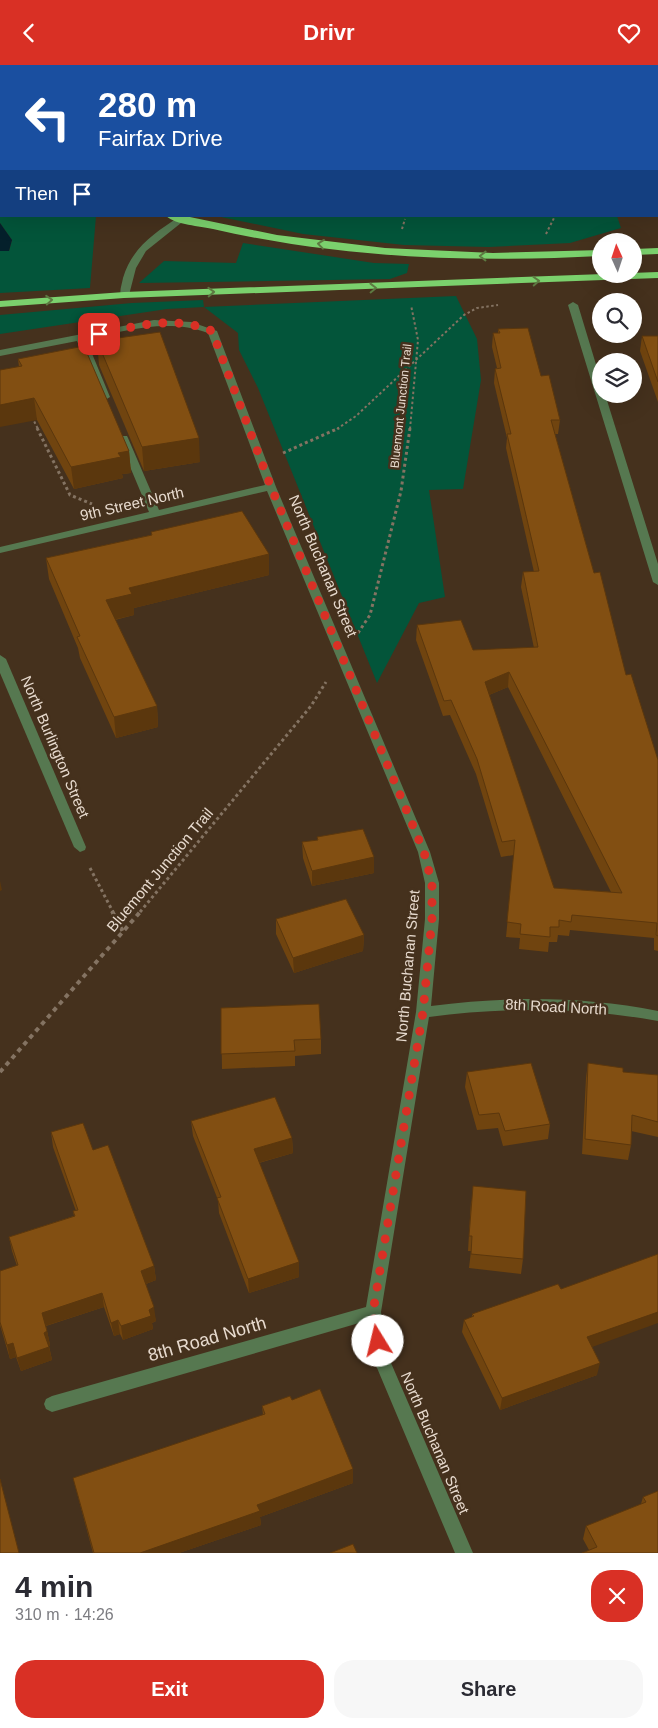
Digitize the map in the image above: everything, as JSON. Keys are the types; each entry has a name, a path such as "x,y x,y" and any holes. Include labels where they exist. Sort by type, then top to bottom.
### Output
{"highway":[{"path":"176,218 282,239 392,252 501,256 592,253"},
{"path":"642,252 658,251"},
{"path":"0,304 124,295 658,275"}],"street":[{"path":"124,295 128,272 136,256 176,218"},
{"path":"572,305 658,582"},
{"name":"North Buchanan Street","path":"80,337 154,323 178,321 195,324 212,331 271,487 424,852 432,883 432,919 423,1012 373,1312 380,1356 464,1553"},
{"path":"0,353 80,337 109,404"},
{"path":"120,432 155,513"},
{"name":"9th Street North","path":"0,550 271,487"},
{"name":"North Burlington Street","path":"0,659 80,847"},
{"name":"8th Road North","path":"423,1012 482,1004 540,1003 638,1012 658,1016"},
{"name":"8th Road North","path":"52,1404 373,1312"}],"path":[{"path":"545,236 554,217"},
{"path":"402,229 405,219"},
{"name":"Bluemont Junction Trail","path":"357,636 370,615 401,491 418,340 410,300"},
{"path":"262,462 333,432 356,415 464,315 477,308 502,305"},
{"path":"31,417 70,495 82,502 96,505"},
{"name":"Bluemont Junction Trail","path":"0,1073 123,932 311,706 330,676"},
{"path":"80,847 123,932"}],"green space":[{"path":"0,217 96,217 90,288 0,293 0,251 9,251 12,240 0,223"},
{"path":"221,217 617,217 621,228 604,233 592,233 592,237 570,243 489,247 404,245 303,234"},
{"path":"243,243 374,263 409,264 407,273 390,279 139,283 164,261 236,263"},
{"path":"456,296 477,339 481,380 463,489 429,490 445,597 419,603 377,683 258,388 239,350 238,333 204,307"},
{"path":"203,300 204,307 167,309 0,334 0,315 132,303"}],"water":[{"path":"0,223 12,240 9,251 0,251"}],"building":[{"path":"528,328 541,376 549,375 560,420 551,420 594,573 600,572 626,675 631,674 658,760 658,936 656,935 657,923 572,915 571,922 559,920 559,927 550,927 550,937 520,934 521,924 507,922 515,840 502,842 477,759 451,700 444,701 417,625 461,620 473,650 538,647 523,572 539,571 507,434 511,434 495,369 501,368 493,333 500,333 498,329","holes":["509,672 622,893 554,888 485,682"]},
{"path":"160,332 199,438 142,447 97,341"},
{"path":"642,336 658,336 658,382"},
{"path":"84,346 129,451 118,453 121,457 71,467 34,398 0,405 0,370 22,366 18,359"},
{"path":"242,511 269,554 129,588 132,594 106,600 157,706 114,717 77,637 80,636 46,558 152,535 151,532"},
{"path":"363,829 374,857 312,871 302,842 318,840 317,837"},
{"path":"346,899 364,935 293,958 276,919"},
{"path":"319,1004 321,1039 294,1040 295,1051 221,1054 221,1008"},
{"path":"531,1063 550,1124 505,1131 499,1113 479,1115 467,1072"},
{"path":"588,1063 623,1068 623,1072 658,1075 658,1122 632,1115 631,1145 585,1139"},
{"path":"275,1097 292,1138 254,1149 299,1262 248,1279 217,1198 221,1197 191,1121"},
{"path":"83,1123 93,1150 108,1145 154,1266 141,1271 154,1307 149,1310 151,1316 121,1326 118,1320 111,1323 102,1293 42,1313 47,1331 44,1333 49,1347 17,1358 13,1343 7,1345 0,1322 0,1271 18,1265 9,1237 75,1216 73,1211 78,1210 51,1132"},
{"path":"473,1186 526,1191 523,1259 471,1254 472,1236 469,1236"},
{"path":"658,1254 658,1312 587,1337 600,1363 502,1398 464,1320 474,1316 472,1314 558,1284 561,1289"},
{"path":"320,1389 353,1469 257,1505 260,1511 140,1553 94,1553 73,1478 265,1414 262,1406 290,1396 292,1400"},
{"path":"0,1479 19,1553 0,1553"},
{"path":"658,1491 658,1553 582,1553 597,1547 586,1526 646,1502 643,1497"},
{"path":"353,1544 357,1553 330,1553"}],"route":[{"path":"99,334 154,323 178,321 195,324 212,331 271,487 404,799 424,852 432,883 432,919 423,1012 373,1312 378,1341"}]}
